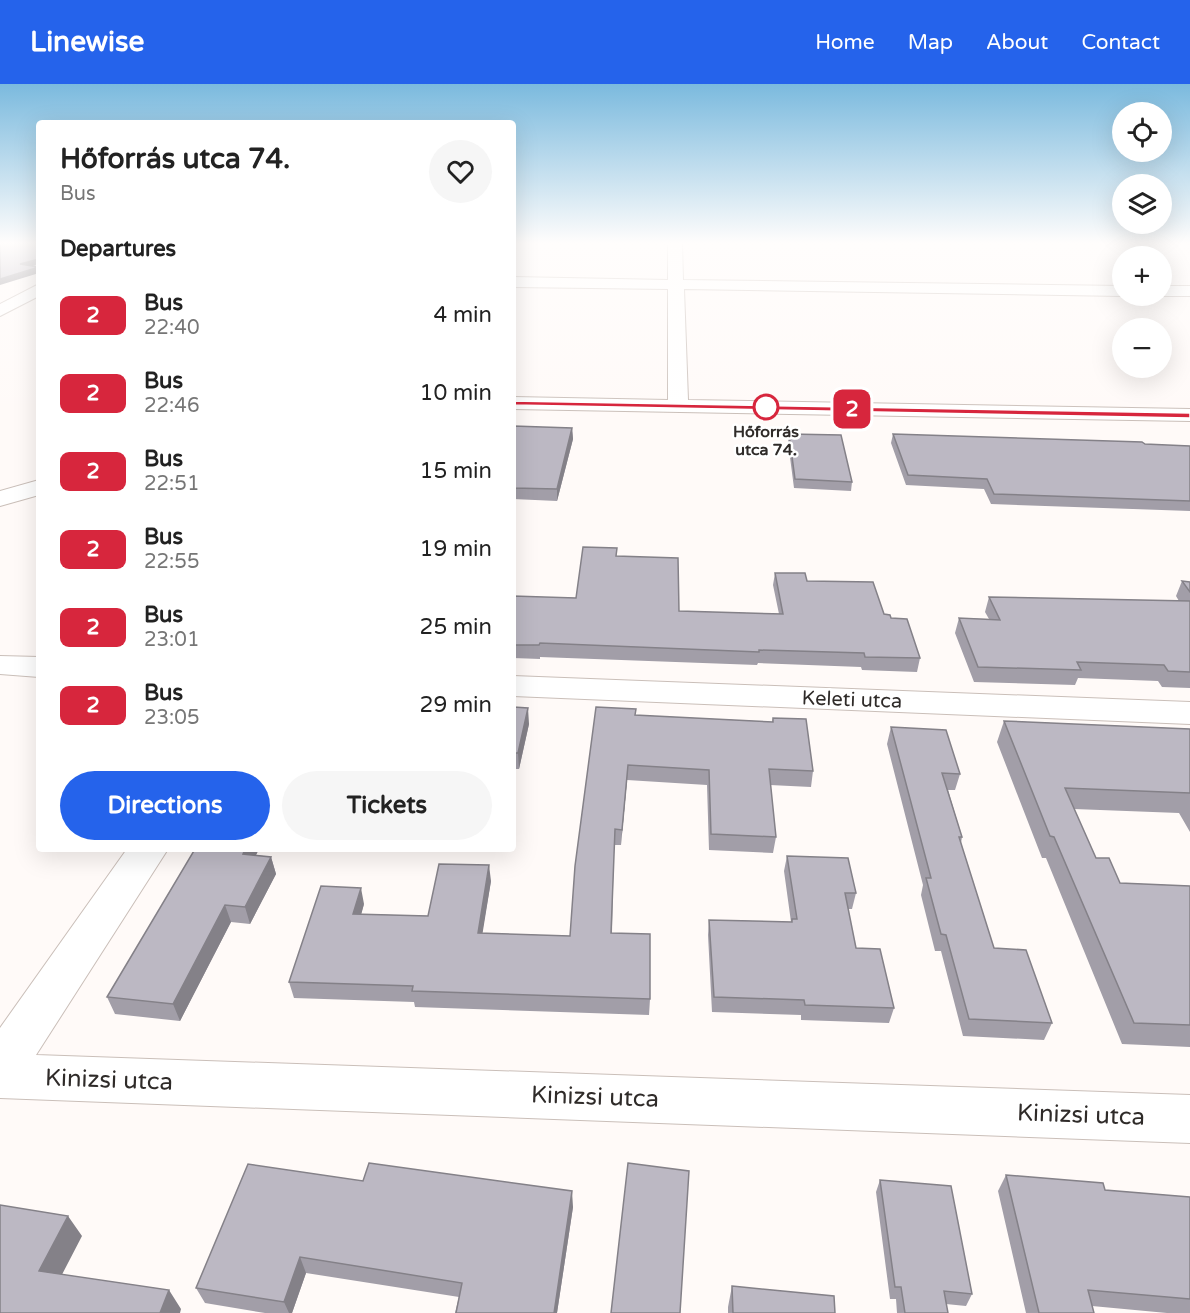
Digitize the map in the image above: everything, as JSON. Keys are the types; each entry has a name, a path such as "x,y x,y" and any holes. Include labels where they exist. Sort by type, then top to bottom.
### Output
{"street":[{"path":"0,311 19,300"},
{"path":"675,300 678,405"},
{"path":"516,403 1190,415"},
{"path":"0,499 36,488"},
{"path":"0,666 36,667"},
{"name":"Keleti utca","path":"516,686 1190,713"},
{"path":"0,1068 146,852"},
{"name":"Kinizsi utca","path":"0,1076 1190,1119"}],"building":[{"path":"516,426 572,428 557,489 516,488"},
{"path":"789,434 841,435 852,482 795,479"},
{"path":"893,434 1142,442 1190,446 1190,501 994,494 987,479 908,475"},
{"path":"583,547 617,548 616,556 678,558 679,611 783,614 775,573 805,573 807,581 873,582 884,614 890,615 891,618 907,619 920,658 865,657 864,653 759,650 759,652 540,643 539,645 516,645 516,596 576,598"},
{"path":"1182,581 1190,582 1190,592"},
{"path":"989,597 1190,601 1190,672 1168,671 1164,665 1077,662 1081,670 978,667 959,618 1000,620"},
{"path":"516,707 528,708 518,753 516,753"},
{"path":"596,707 636,709 635,715 773,722 773,718 806,719 813,771 769,769 776,837 711,834 709,770 628,765 622,830 615,829 611,933 650,934 650,999 412,991 413,986 289,982 321,886 361,888 353,914 428,916 439,864 489,865 478,933 570,936 575,866"},
{"path":"1004,721 1190,729 1190,793 1065,788 1096,858 1109,858 1120,883 1190,886 1190,1025 1134,1023 1054,837 1050,836"},
{"path":"891,727 946,730 960,774 942,773 962,837 959,837 994,948 1026,950 1052,1023 969,1019 946,935 941,934 926,878 931,878"},
{"path":"193,852 244,852 243,854 271,857 245,907 225,905 173,1004 107,997"},
{"path":"787,856 848,858 856,893 845,893 856,948 880,949 894,1008 805,1005 804,1000 714,997 709,920 792,922 792,919 797,919"},
{"path":"369,1163 572,1191 554,1313 456,1313 462,1283 300,1257 284,1302 196,1288 248,1164 363,1181"},
{"path":"628,1163 689,1171 680,1313 611,1313"},
{"path":"1006,1175 1103,1183 1105,1190 1190,1197 1190,1299 1088,1290 1094,1313 1039,1313"},
{"path":"880,1180 951,1186 972,1294 944,1291 948,1313 905,1313 901,1287 895,1287"},
{"path":"0,1205 68,1216 39,1271 169,1290 160,1313 0,1313"},
{"path":"732,1286 834,1296 835,1313 733,1313"}],"bus line":[{"name":"2","path":"516,403 1190,415"}],"place":[{"name":"Hőforrás utca 74.","path":"766,407"}]}
